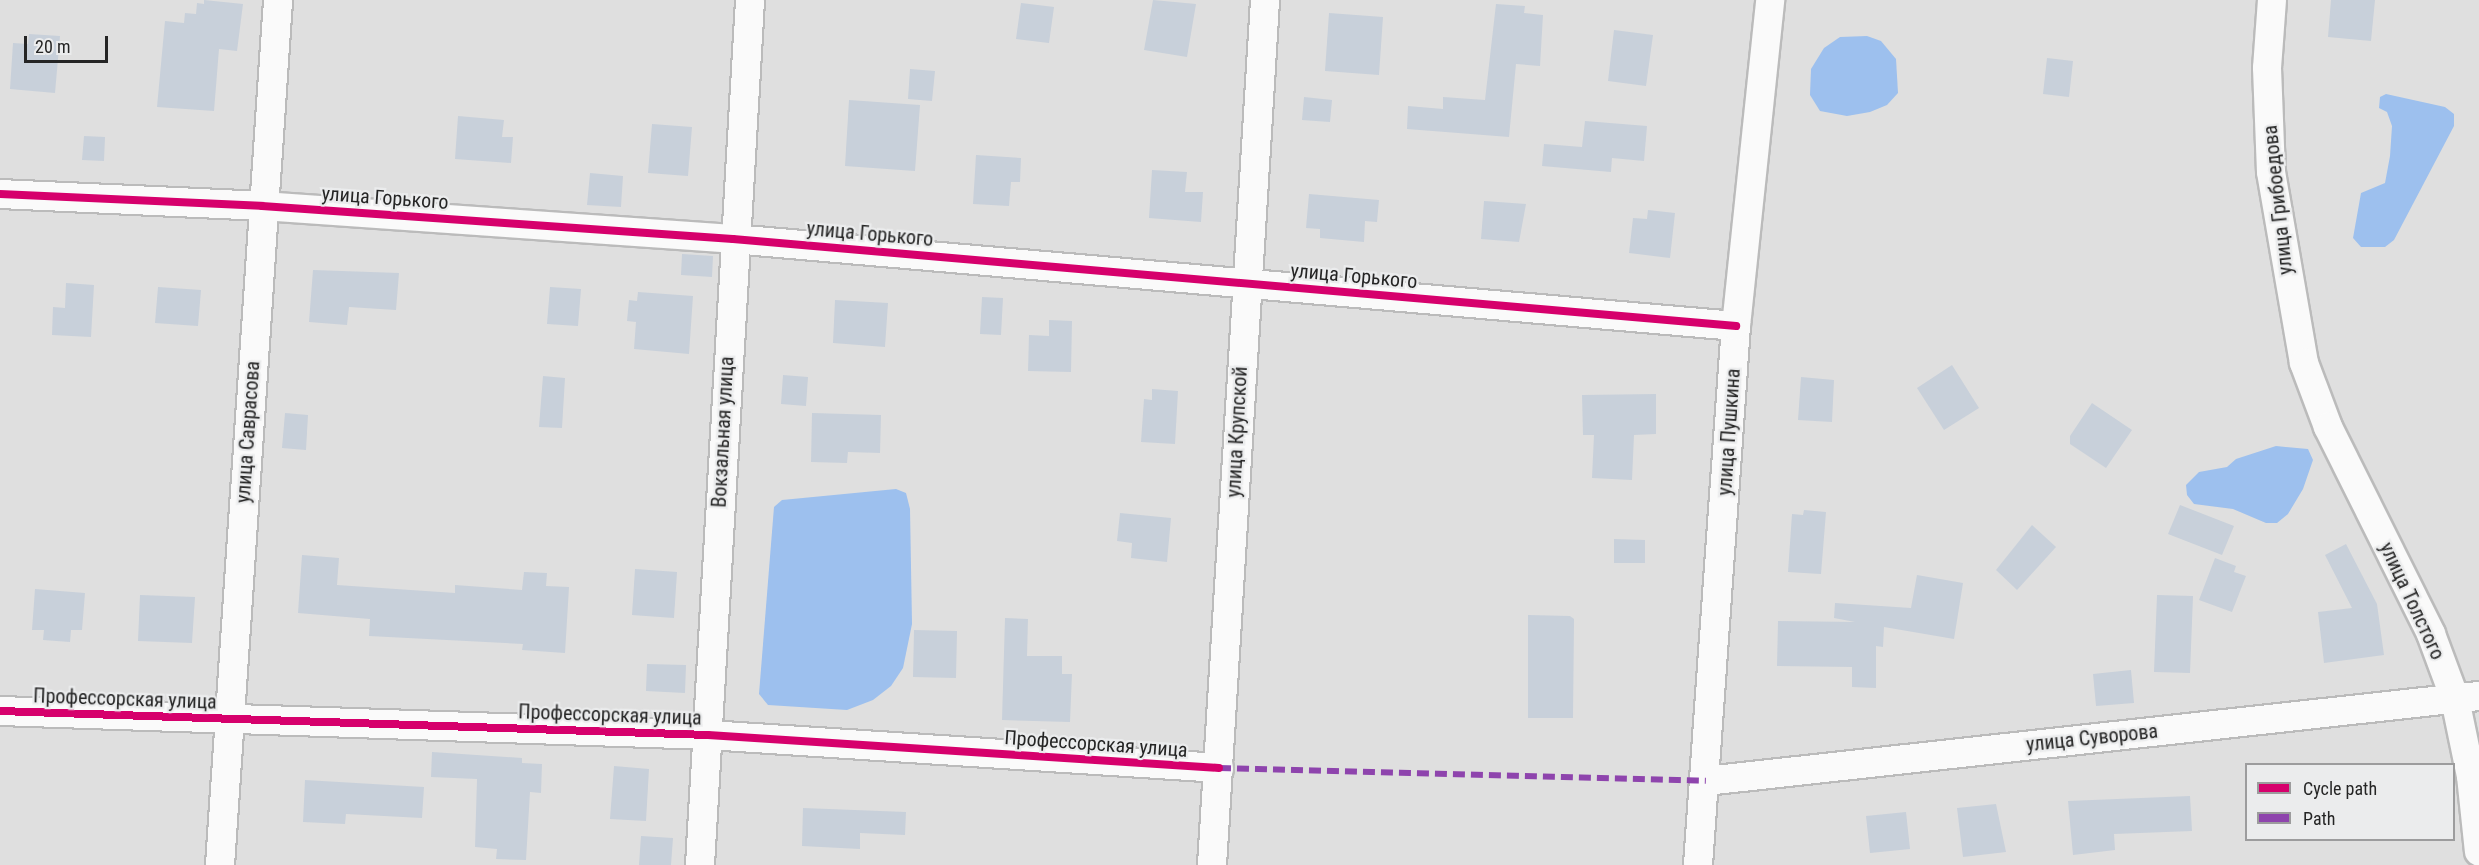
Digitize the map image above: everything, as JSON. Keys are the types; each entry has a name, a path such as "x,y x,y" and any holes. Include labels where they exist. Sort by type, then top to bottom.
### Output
{"street":[{"name":"улица Саврасова","path":"220,865 262,206 278,0"},
{"name":"Вокзальная улица","path":"700,865 733,239 750,0"},
{"name":"улица Крупской","path":"1212,865 1245,283 1265,0"},
{"name":"улица Пушкина","path":"1698,865 1706,781 1736,326 1770,0"},
{"name":"улица Грибоедова","path":"2272,0 2267,68 2271,172 2304,363"},
{"name":"улица Горького","path":"0,194 262,206 733,239 1736,326"},
{"name":"улица Толстого","path":"2304,363 2328,427 2431,634 2467,697 2471,776 2479,852"},
{"name":"улица Суворова","path":"1706,781 2467,697"},
{"name":"Профессорская улица","path":"0,711 708,735 1219,768"}],"water":[{"path":"1867,36 1881,41 1896,59 1898,93 1887,105 1870,112 1847,116 1820,111 1810,95 1811,69 1824,48 1840,37"},
{"path":"2386,94 2445,107 2454,114 2454,126 2394,240 2385,247 2361,247 2353,238 2361,193 2385,183 2390,156 2392,126 2387,112 2379,108 2380,97"},
{"path":"2276,446 2308,449 2313,460 2303,489 2288,514 2277,523 2266,523 2233,509 2194,504 2187,495 2186,485 2199,472 2227,467 2236,459"},
{"path":"896,489 906,493 910,509 912,624 903,668 891,686 873,700 847,710 768,705 759,694 774,507 782,500"}],"building":[{"path":"204,0 243,4 237,51 219,49 214,111 157,107 165,21 184,23 185,13 196,14 197,3 204,4"},
{"path":"1153,0 1196,4 1187,57 1144,50"},
{"path":"2331,0 2375,0 2371,41 2328,37"},
{"path":"1021,3 1054,7 1049,43 1016,39"},
{"path":"1496,4 1525,6 1524,13 1543,15 1540,66 1516,64 1509,137 1407,129 1408,106 1443,109 1443,97 1485,100"},
{"path":"1329,13 1383,17 1379,75 1325,71"},
{"path":"1614,30 1653,35 1646,86 1608,81"},
{"path":"29,34 60,36 55,93 10,89 13,43 28,44"},
{"path":"2047,58 2073,61 2069,97 2043,94"},
{"path":"910,69 935,71 932,101 908,99"},
{"path":"1304,97 1332,100 1330,122 1302,120"},
{"path":"849,100 920,105 915,171 845,166"},
{"path":"458,116 504,120 502,137 513,137 511,163 455,159"},
{"path":"1585,121 1647,126 1644,161 1612,158 1611,172 1542,166 1544,144 1582,147"},
{"path":"652,124 692,127 688,176 648,173"},
{"path":"84,136 105,137 104,161 82,160"},
{"path":"976,155 1021,158 1020,182 1011,182 1009,206 973,204"},
{"path":"1152,170 1187,172 1185,192 1203,192 1201,222 1149,218"},
{"path":"590,173 623,176 621,207 587,205"},
{"path":"1309,194 1379,200 1377,222 1365,221 1364,242 1320,238 1320,229 1306,228"},
{"path":"1484,201 1526,204 1519,242 1481,239"},
{"path":"1648,210 1675,213 1670,258 1629,253 1633,218 1647,219"},
{"path":"682,254 713,256 712,277 681,275"},
{"path":"313,270 399,273 396,310 349,307 347,325 309,322"},
{"path":"66,283 94,285 91,337 52,335 53,307 65,308"},
{"path":"158,287 201,290 198,326 155,323"},
{"path":"550,287 581,289 578,326 547,324"},
{"path":"638,292 693,296 689,354 634,349 636,322 627,321 629,300 637,301"},
{"path":"982,297 1003,298 1001,335 980,334"},
{"path":"835,300 888,303 885,347 833,343"},
{"path":"1049,320 1072,321 1071,372 1028,371 1029,335 1049,336"},
{"path":"1952,365 1979,408 1944,430 1917,388"},
{"path":"783,375 808,377 806,406 781,404"},
{"path":"543,376 565,378 562,428 539,427"},
{"path":"1801,377 1834,380 1832,422 1798,420"},
{"path":"1152,389 1178,391 1175,444 1141,442 1144,399 1152,400"},
{"path":"1656,394 1656,434 1634,435 1632,480 1592,478 1594,435 1583,435 1582,395"},
{"path":"2092,403 2132,430 2106,468 2070,444 2070,436"},
{"path":"285,413 308,415 306,450 282,448"},
{"path":"812,413 881,415 880,453 848,452 847,463 811,462"},
{"path":"2180,505 2234,526 2222,555 2168,534"},
{"path":"1804,510 1826,512 1821,574 1788,572 1792,514 1803,515"},
{"path":"1120,513 1171,518 1167,562 1131,558 1132,543 1117,541"},
{"path":"2032,525 2056,547 2017,590 1996,570"},
{"path":"1614,539 1645,540 1645,563 1614,563"},
{"path":"2346,544 2377,604 2384,655 2324,663 2318,612 2352,608 2325,555"},
{"path":"302,555 339,558 337,585 455,593 455,585 522,590 524,572 547,573 546,586 569,587 565,653 522,650 523,644 369,636 370,619 298,613"},
{"path":"2215,558 2236,566 2234,572 2246,576 2232,612 2199,600"},
{"path":"635,569 677,572 674,618 632,615"},
{"path":"1917,575 1963,583 1954,639 1884,627 1883,647 1876,646 1876,688 1852,687 1852,667 1777,666 1778,621 1855,622 1834,618 1835,603 1911,608"},
{"path":"35,589 85,593 82,630 71,630 70,642 43,640 44,630 32,630"},
{"path":"140,595 195,597 192,643 138,641"},
{"path":"2157,595 2193,596 2190,673 2154,672"},
{"path":"1528,615 1570,616 1574,619 1573,718 1528,718"},
{"path":"1005,618 1028,619 1027,656 1062,656 1062,674 1072,674 1070,722 1002,720"},
{"path":"914,630 957,631 956,678 913,677"},
{"path":"647,664 686,665 685,693 646,691"},
{"path":"2131,670 2134,703 2096,706 2093,674"},
{"path":"432,752 522,758 522,763 542,764 541,793 530,792 526,860 496,859 497,849 475,847 477,779 431,777"},
{"path":"614,766 649,769 646,821 610,819"},
{"path":"305,780 424,787 422,818 346,814 345,824 303,822"},
{"path":"2190,796 2192,831 2114,834 2115,850 2073,855 2068,801"},
{"path":"1996,804 2006,852 1963,857 1957,808"},
{"path":"803,808 906,812 905,835 860,833 860,849 802,846"},
{"path":"1906,812 1910,849 1870,853 1866,816"},
{"path":"641,836 673,838 671,865 639,865"}],"marked path":[{"path":"1219,768 1706,781"}],"cycle path":[{"path":"0,194 262,206 733,239 1736,326"},
{"path":"0,711 708,735 1219,768"}]}
